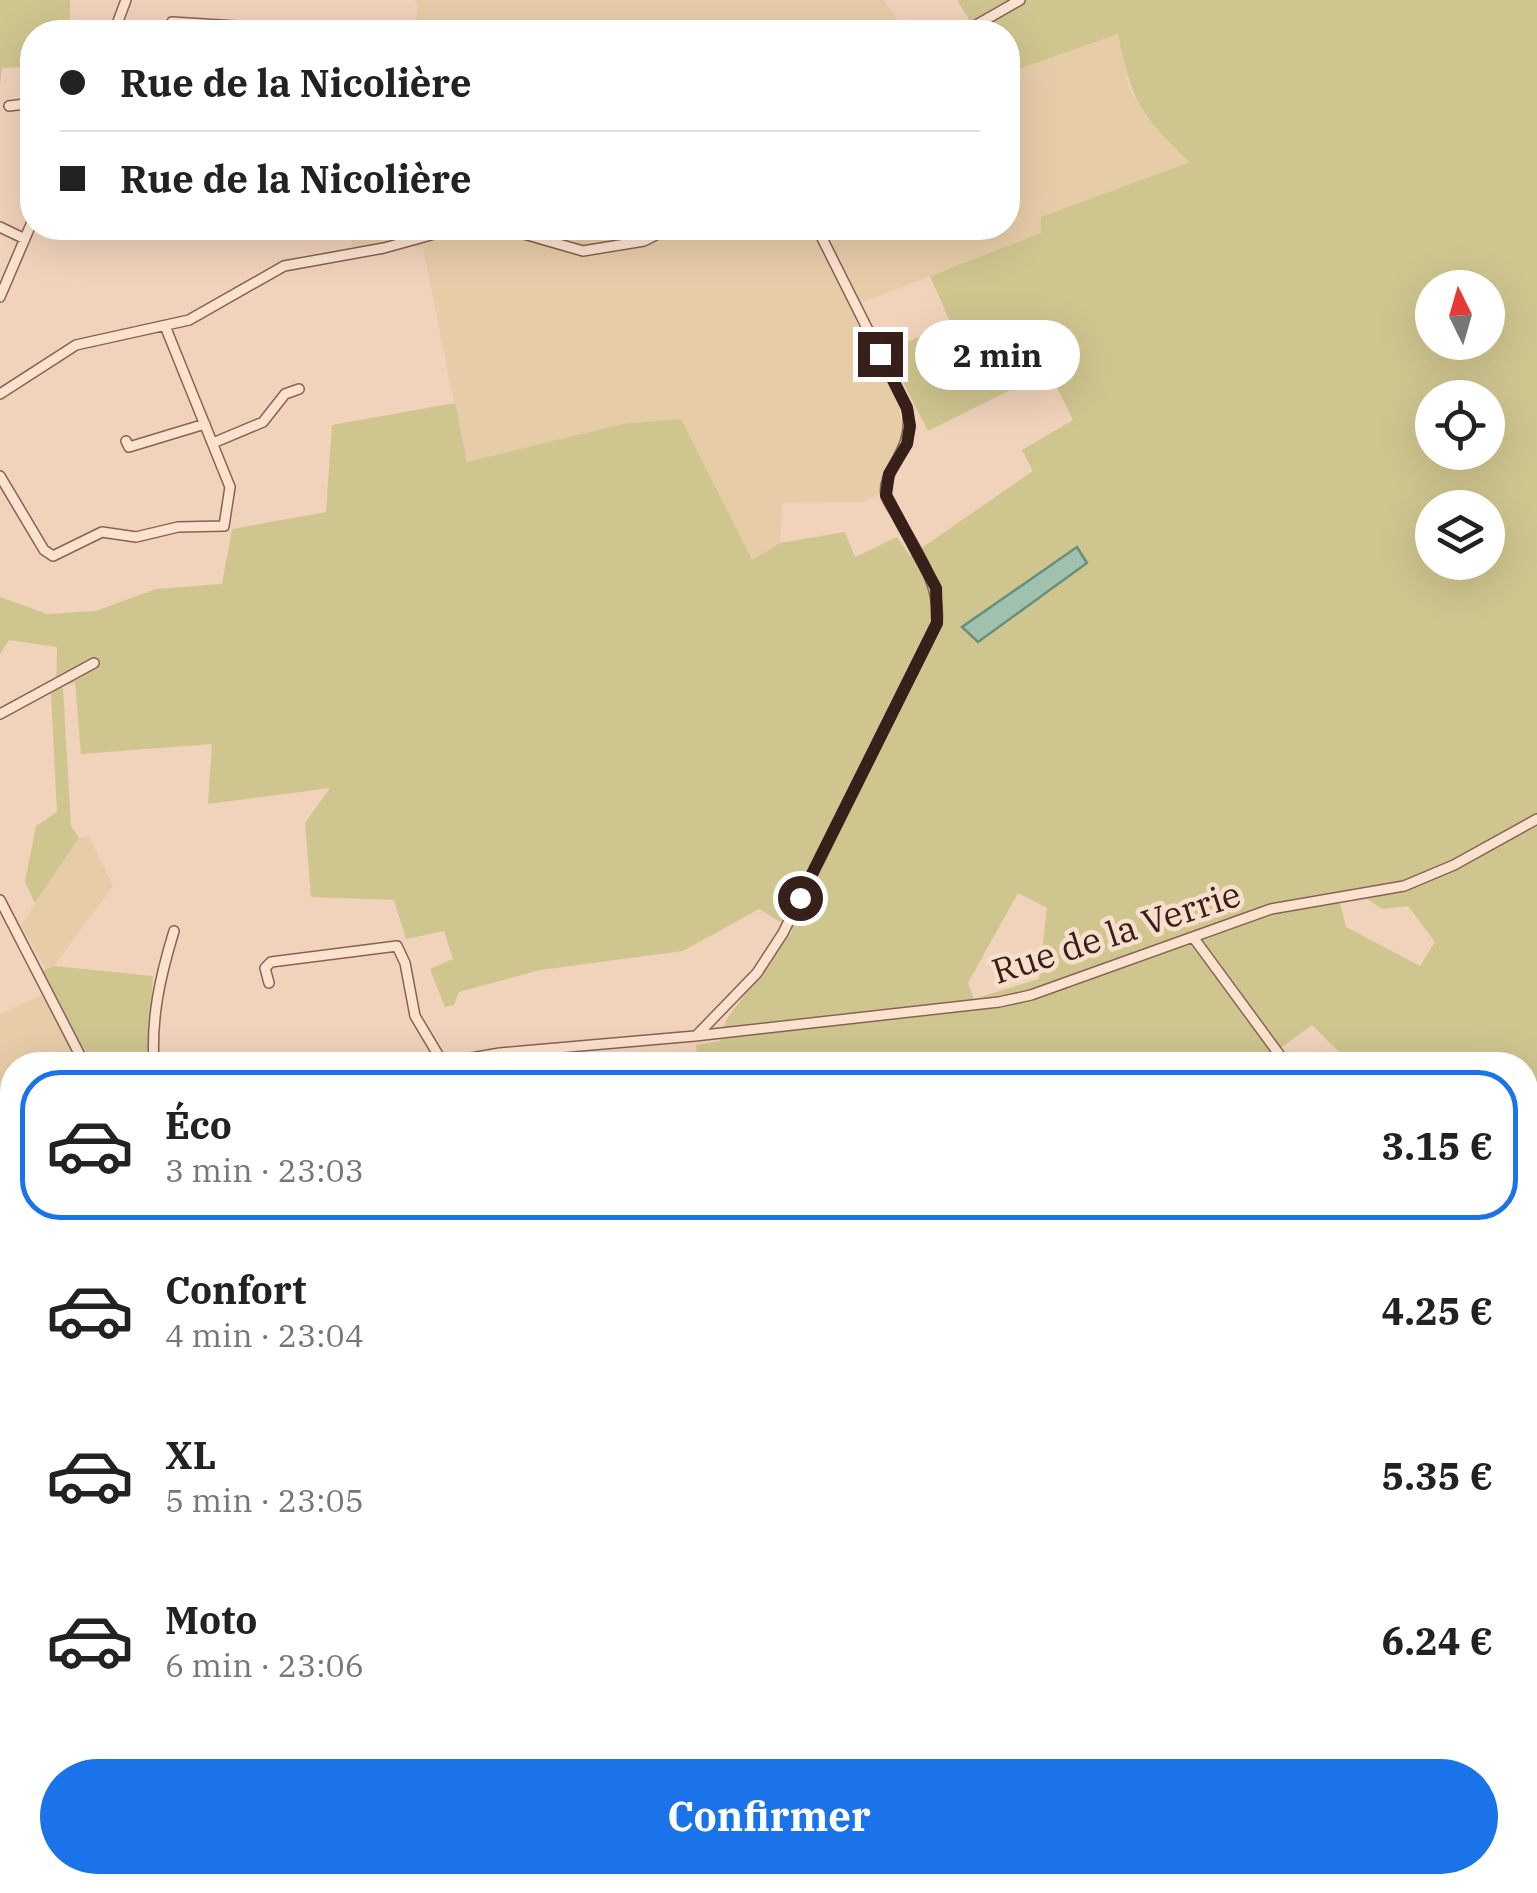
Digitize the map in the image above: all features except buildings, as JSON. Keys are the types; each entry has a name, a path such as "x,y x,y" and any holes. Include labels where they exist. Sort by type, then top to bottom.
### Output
{"street":[{"path":"985,20 1020,0"},
{"path":"237,13 237,20"},
{"path":"9,106 20,105"},
{"path":"0,297 25,240"},
{"path":"0,394 76,344 164,326 207,312 284,266 413,240"},
{"path":"545,240 583,251 646,240"},
{"path":"695,1036 757,973 783,933 937,623 936,588 886,495 889,474 907,444 907,408 823,240"},
{"path":"0,476 44,550 53,556 102,532 136,537 178,528 224,526 230,487 164,326"},
{"path":"214,442 263,422 286,394 299,389"},
{"path":"126,441 129,448 206,424"},
{"path":"0,714 94,662"},
{"name":"Rue de la Verrie","path":"511,1052 695,1036 1032,995 1294,902 1404,886 1454,865 1537,819"},
{"path":"0,900 78,1052"},
{"path":"153,1052 152,1026 158,985 174,932"},
{"path":"1193,937 1277,1052"},
{"path":"268,983 265,968 271,962 397,946 405,963 415,1016 437,1052"}],"shaded area":[{"path":"0,0 70,0 70,20 20,20 20,67 2,68 0,85"},
{"path":"414,0 884,0 897,20 417,20 418,4"},
{"path":"957,0 1537,0 1537,1052 1339,1052 1312,1025 1275,1052 697,1052 696,1045 720,1041 726,1020 793,930 759,909 683,951 540,970 459,992 454,1005 445,1007 430,969 453,959 444,931 406,939 394,900 311,897 305,823 330,788 208,804 212,744 81,754 75,682 63,687 71,826 79,838 35,903 25,882 36,826 57,812 51,692 56,689 57,647 9,640 0,654 0,597 47,614 96,611 156,589 222,584 232,529 326,512 332,425 455,403 467,462 622,424 681,419 752,560 780,543 845,532 855,557 897,537 910,556 1033,471 1022,450 1073,420 1049,371 928,431 887,350 951,324 930,276 1041,233 1041,217 1190,162 1140,106 1118,34 1020,69 1020,20 985,20 983,16 969,20","holes":["1018,893 1047,908 1039,979 974,999 968,983","1366,898 1382,909 1408,906 1435,942 1420,966 1346,927 1340,903"]},
{"path":"1118,34 1129,88 1146,116 1191,162 1042,217 1041,233 850,307 898,405 904,431 877,495 864,502 782,503 780,543 752,560 734,529 622,424 466,463 423,247 352,247 351,240 1020,240 1020,70"},
{"path":"1077,547 1087,563 978,642 962,627"},
{"path":"89,836 113,886 54,966 46,970 21,925 79,838"},
{"path":"54,966 153,976 149,1052 75,1052 36,974"},
{"path":"46,993 75,1052 0,1052 0,1014"}],"route":[{"path":"800,898 937,623 936,588 886,495 889,474 907,444 910,426 907,408 880,354"}]}
